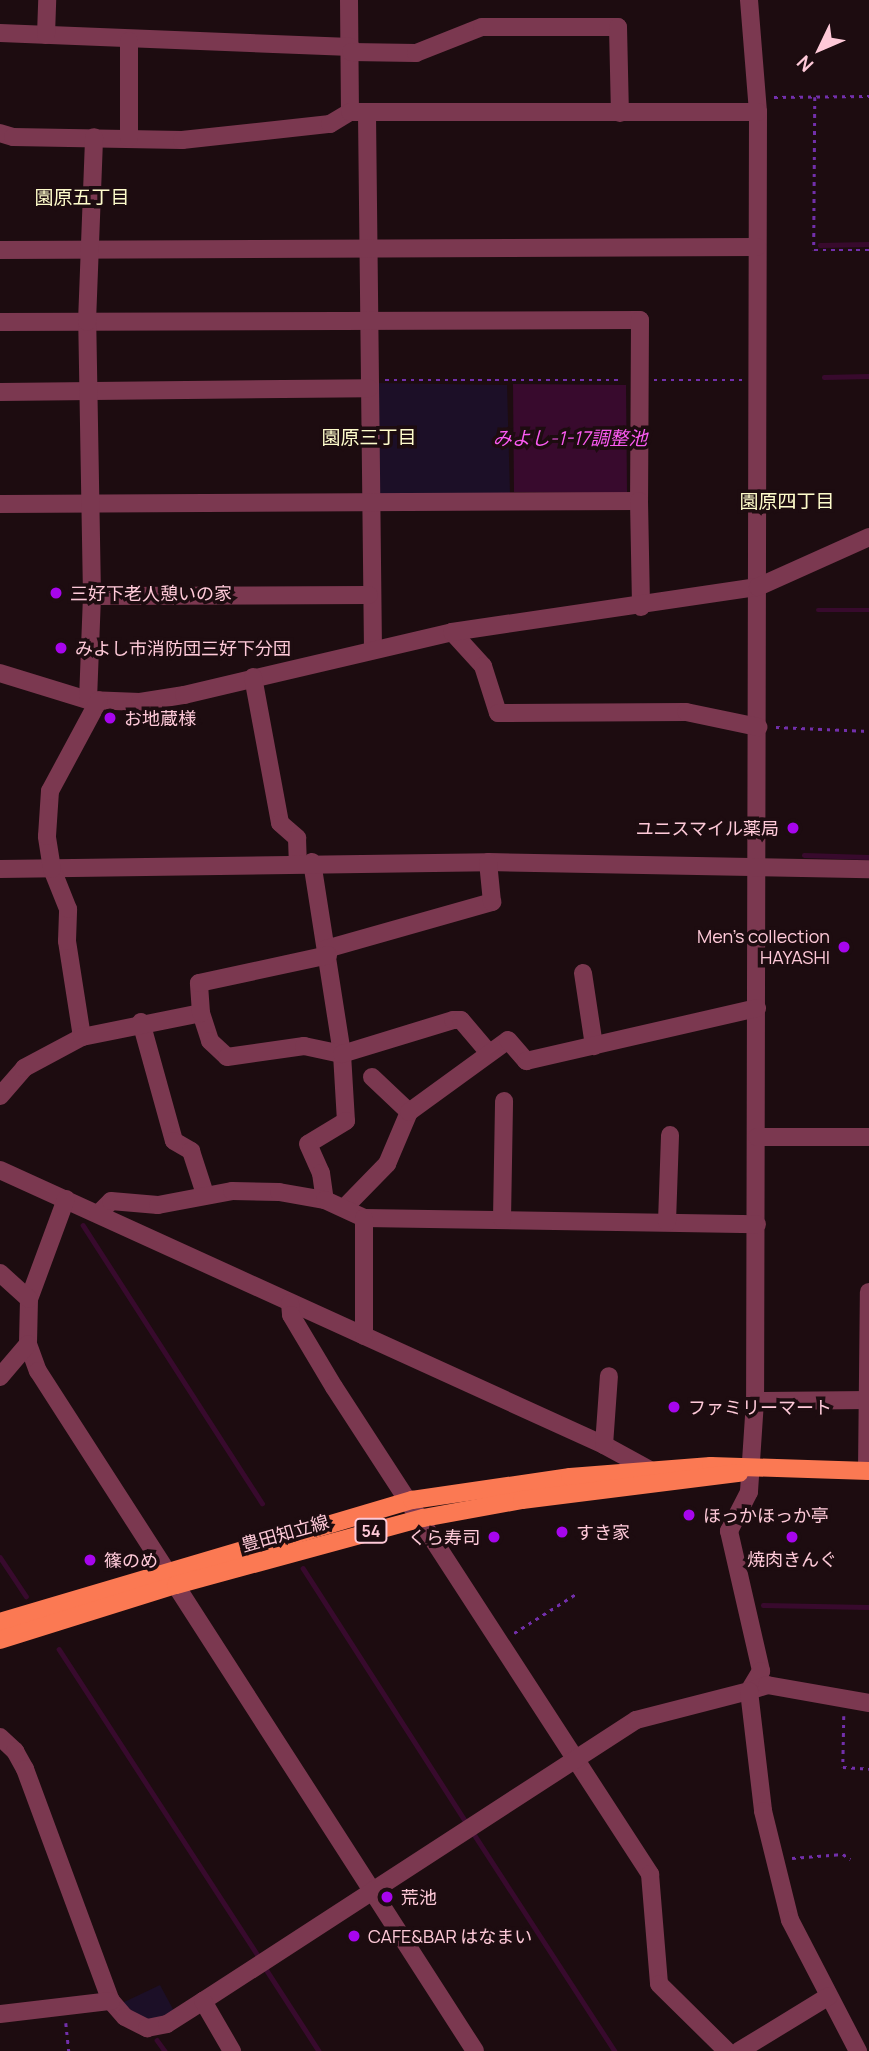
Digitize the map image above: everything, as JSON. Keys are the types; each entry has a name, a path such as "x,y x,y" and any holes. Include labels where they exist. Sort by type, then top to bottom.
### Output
{"main road":[{"name":"豊田知立線","path":"0,1640 172,1578 412,1500 650,1470 710,1466 752,1470 868,1471"},
{"name":"豊田知立線","path":"0,1622 423,1518 522,1500 713,1479 752,1470"}],"street":[{"path":"46,35 47,0"},
{"path":"349,0 369,251 369,595 373,648"},
{"path":"749,0 758,105 760,865 755,1401 749,1492 729,1531 761,1671 749,1691 773,1859 790,1920 858,2051"},
{"path":"0,33 416,53 482,27 618,27 620,113"},
{"path":"129,41 129,138"},
{"path":"0,133 182,140 330,124 358,113 620,113 758,105"},
{"path":"82,1037 67,942 68,909 52,869 47,836 50,791 93,700 87,322 94,137"},
{"path":"0,250 369,251 757,247"},
{"path":"0,323 640,320 641,607"},
{"path":"0,392 369,388"},
{"path":"0,504 639,501"},
{"path":"0,673 93,700 140,702 452,632 641,607 758,587 869,537"},
{"path":"92,596 369,595"},
{"path":"452,632 483,666 498,713 686,712 758,727"},
{"path":"253,677 280,823 298,838 327,952 342,1054 346,1121 308,1144 321,1173 325,1200"},
{"path":"0,869 305,862 760,865 869,869"},
{"path":"488,862 492,902 327,952 199,983 201,1013 210,1041 227,1057 304,1046 342,1054 453,1020 461,1020 489,1053"},
{"path":"583,973 594,1046"},
{"path":"344,1208 387,1164 409,1112 508,1040 526,1061 757,1008"},
{"path":"0,1096 24,1069 82,1037 141,1022 201,1013"},
{"path":"141,1022 174,1141 191,1151 205,1194"},
{"path":"372,1077 409,1112"},
{"path":"502,1219 504,1101"},
{"path":"667,1223 670,1135"},
{"path":"757,1137 869,1137"},
{"path":"0,1170 604,1445 650,1470"},
{"path":"99,1214 111,1201 159,1205 205,1194 279,1192 325,1200 364,1218 757,1224"},
{"path":"66,1199 29,1299 29,1344 55,1402 172,1578 475,2051"},
{"path":"364,1218 364,1336"},
{"path":"0,1273 29,1299"},
{"path":"868,1471 869,1292"},
{"path":"290,1303 292,1315 334,1387 412,1500 650,1874 659,1984 727,2051"},
{"path":"0,1377 29,1344"},
{"path":"604,1445 609,1376"},
{"path":"755,1401 868,1400"},
{"path":"0,1737 15,1751 25,1769 111,2001 125,2017 147,2028 167,2024 636,1720 767,1685 869,1703"},
{"path":"739,2051 829,1996"},
{"path":"0,2014 111,2001"},
{"path":"203,2001 232,2051"}],"path":[{"path":"758,105 815,97 869,96"},
{"path":"815,97 814,250 869,250"},
{"path":"758,727 869,731"},
{"path":"500,1642 576,1594"},
{"path":"845,1699 843,1767 869,1769"},
{"path":"773,1859 843,1854 850,1859"},
{"path":"64,2007 69,2051"}],"shaded area":[{"path":"379,383 507,385 510,494 379,494"},
{"path":"160,1985 175,2013 149,2023 120,2004"}],"water":[{"name":"みよし-1-17調整池","path":"513,384 626,385 627,493 514,492"}],"waterway":[{"path":"820,245 869,244"},
{"path":"824,377 869,376"},
{"path":"818,610 869,610"},
{"path":"804,855 869,857"},
{"path":"83,1225 262,1503"},
{"path":"0,1557 26,1596"},
{"path":"303,1568 467,1823"},
{"path":"763,1605 869,1607"},
{"path":"59,1649 260,1959"},
{"path":"472,1831 615,2051"},
{"path":"264,1966 319,2051"},
{"path":"157,2040 165,2051"}],"place":[{"name":"三好下老人憩いの家","path":"56,593"},
{"name":"みよし市消防団三好下分団","path":"61,648"},
{"name":"お地蔵様","path":"110,718"},
{"name":"ユニスマイル薬局","path":"793,828"},
{"name":"Men's collection HAYASHI","path":"844,947"},
{"name":"ファミリーマート","path":"674,1407"},
{"name":"ほっかほっか亭","path":"689,1515"},
{"name":"すき家","path":"562,1532"},
{"name":"くら寿司","path":"494,1537"},
{"name":"焼肉きんぐ","path":"792,1537"},
{"name":"篠のめ","path":"90,1560"},
{"name":"荒池","path":"387,1897"},
{"name":"CAFE&BAR はなまい","path":"354,1936"}],"district":[{"name":"園原五丁目","path":"82,198"},
{"name":"園原三丁目","path":"369,438"},
{"name":"園原四丁目","path":"787,502"}]}
